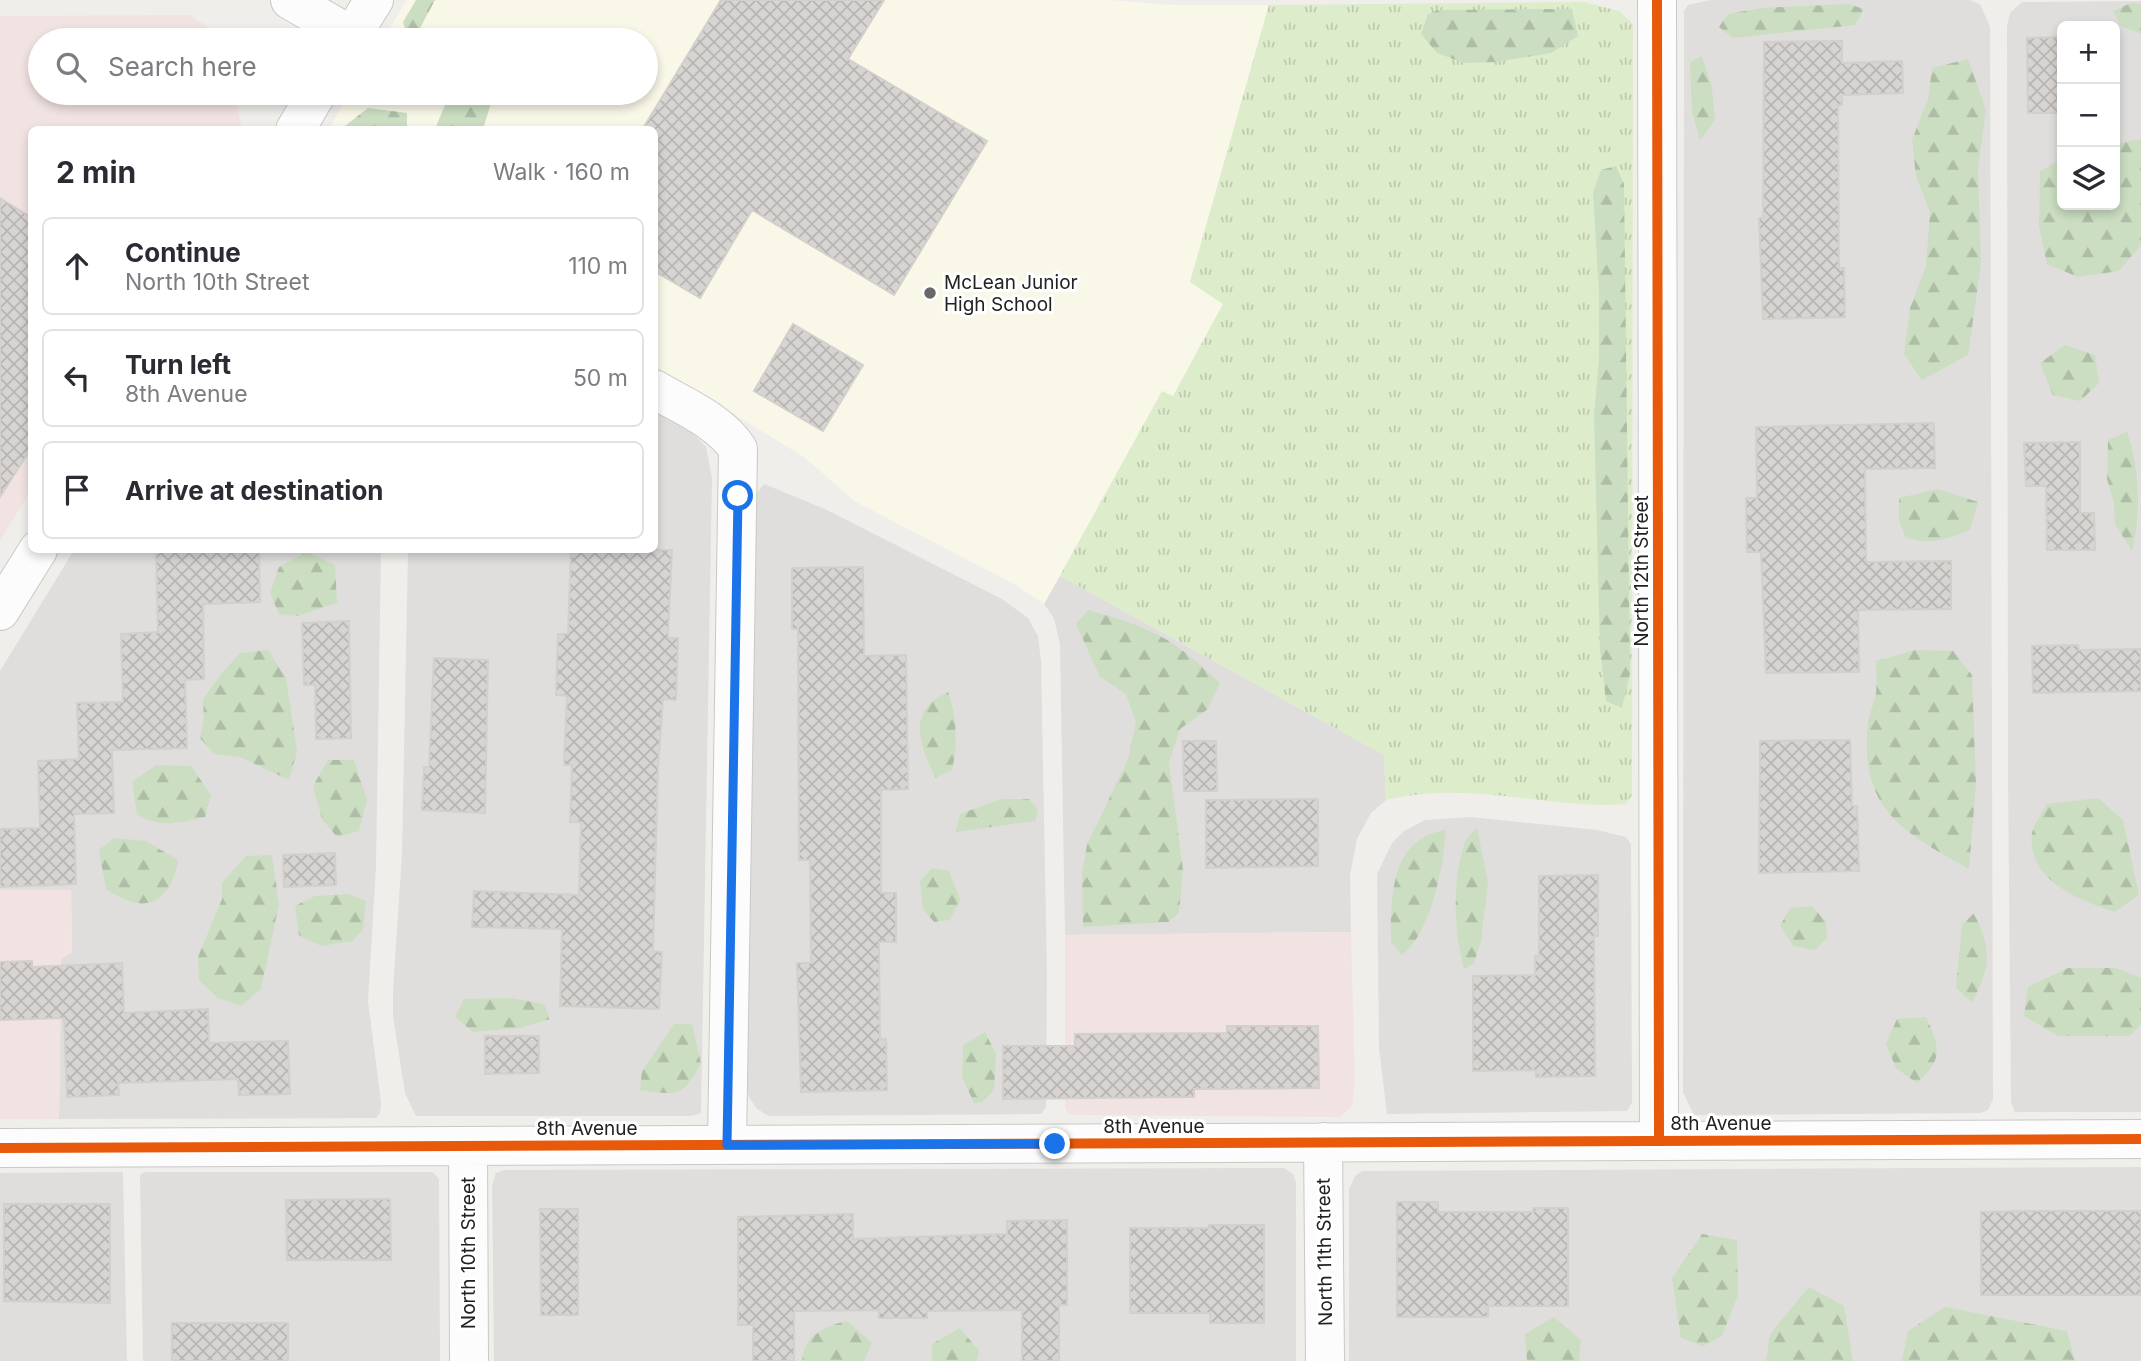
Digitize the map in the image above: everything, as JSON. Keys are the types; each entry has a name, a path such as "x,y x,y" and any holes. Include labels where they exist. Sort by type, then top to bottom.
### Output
{"street":[{"path":"290,0 335,28"},
{"path":"357,28 374,0"},
{"name":"North 12th Street","path":"1657,0 1659,1141"},
{"path":"297,126 310,105"},
{"path":"658,390 718,427 738,449 727,1145"},
{"path":"0,611 36,553"},
{"name":"8th Avenue","path":"0,1148 2141,1139"},
{"name":"North 11th Street","path":"1323,1142 1325,1361"},
{"name":"North 10th Street","path":"468,1146 469,1361"}],"shaded area":[{"name":"McLean Junior High School","path":"407,0 1110,0 1171,5 1269,5 1190,282 1223,304 1173,397 1162,392 1044,604 1014,584 856,502 804,457 658,368 658,126 330,126 343,105 658,105 658,28 390,28"},
{"path":"1711,0 1969,0 1980,4 1990,27 1993,1099 1988,1110 1981,1113 1694,1115 1683,1092 1684,11 1688,5"},
{"path":"2141,1 2141,1112 2015,1112 2011,1103 2007,26 2010,13 2022,2"},
{"path":"190,15 207,28 28,28 28,105 237,105 241,126 28,126 28,495 0,541 0,16"},
{"path":"658,410 691,431 706,447 712,478 701,1113 691,1116 416,1116 405,1093 393,1016 402,853 408,553 658,553"},
{"path":"764,484 825,509 1002,599 1028,618 1038,636 1041,661 1047,974 1046,1107 1041,1114 769,1116 757,1109 749,1097 745,1079 756,494"},
{"path":"72,553 381,553 376,867 368,1001 381,1102 380,1113 376,1118 59,1119 61,959 72,952 71,890 0,890 0,671"},
{"path":"1060,576 1384,755 1386,800 1371,813 1357,839 1350,875 1351,932 1065,935 1060,645 1054,618 1044,604"},
{"path":"1471,817 1597,830 1626,837 1631,844 1632,1103 1627,1111 1387,1114 1379,1048 1377,874 1392,843 1404,831 1425,820"},
{"path":"0,890 71,890 72,952 61,959 59,1119 0,1119"},
{"path":"1351,932 1355,1085 1352,1106 1340,1117 1070,1115 1065,1109 1065,935"},
{"path":"2141,1167 2141,1361 1349,1361 1349,1189 1355,1176 1362,1171"},
{"path":"1284,1168 1293,1174 1296,1182 1296,1361 494,1361 492,1185 496,1173 504,1170"},
{"path":"123,1172 127,1361 0,1361 0,1173"},
{"path":"145,1172 433,1172 439,1179 440,1361 143,1361 140,1175"}],"green space":[{"path":"416,0 435,0 420,28 405,28 403,22"},
{"path":"1584,2 1619,11 1633,24 1632,795 1626,804 1610,805 1469,793 1414,795 1386,800 1384,755 1060,576 1162,391 1173,396 1223,304 1190,282 1269,5"},
{"path":"2131,3 2141,4 2141,34 2121,26 2113,11"},
{"path":"1848,4 1864,9 1855,25 1733,38 1719,27 1728,14 1761,8"},
{"path":"1572,9 1578,36 1551,53 1496,62 1464,63 1437,53 1421,34 1428,14 1438,10"},
{"path":"1702,56 1712,88 1715,120 1700,140 1692,112 1690,62"},
{"path":"1968,59 1986,110 1978,167 1981,264 1968,355 1922,380 1904,354 1910,308 1926,266 1930,212 1916,176 1912,140 1928,99 1932,68"},
{"path":"445,105 490,105 484,126 436,126"},
{"path":"368,108 407,113 407,126 345,126"},
{"path":"2141,139 2141,245 2119,271 2078,277 2047,264 2039,227 2040,171 2057,162 2057,210 2120,210 2120,143"},
{"path":"1616,166 1624,184 1630,674 1622,708 1606,701 1600,649 1594,415 1599,359 1599,292 1593,193 1601,170"},
{"path":"2065,345 2095,355 2099,383 2080,401 2053,395 2040,363"},
{"path":"2127,432 2135,461 2138,492 2137,523 2132,551 2115,524 2114,503 2107,479 2108,440"},
{"path":"1938,489 1978,502 1970,530 1930,541 1905,537 1899,520 1899,498"},
{"path":"305,553 335,565 337,603 297,616 279,614 270,593 279,567"},
{"path":"1088,610 1129,622 1160,636 1188,655 1220,683 1208,709 1180,729 1169,763 1183,869 1179,913 1168,922 1083,927 1082,873 1087,845 1128,759 1136,722 1126,694 1100,677 1076,624"},
{"path":"268,650 286,678 297,751 289,780 240,757 214,754 200,738 204,718 203,699 221,674 240,653"},
{"path":"1915,650 1953,651 1972,675 1976,784 1969,869 1906,830 1890,815 1871,778 1867,753 1868,724 1876,693 1876,661"},
{"path":"948,692 955,721 954,760 952,770 936,778 921,741 921,719 935,700"},
{"path":"328,760 354,760 367,800 359,831 337,837 322,819 313,786"},
{"path":"156,765 191,766 211,795 205,817 178,823 162,823 153,822 137,814 132,782"},
{"path":"2098,798 2123,820 2139,895 2115,912 2058,886 2037,863 2032,849 2033,829 2047,804"},
{"path":"1001,799 1029,799 1038,810 1035,821 956,832 960,814"},
{"path":"1477,828 1488,883 1481,941 1474,963 1464,969 1456,923 1456,891 1465,842"},
{"path":"1446,830 1439,879 1428,915 1412,945 1402,955 1391,942 1392,907 1398,872 1404,857 1414,845 1428,835"},
{"path":"114,838 146,841 178,860 171,883 161,896 154,901 137,903 106,890 99,850"},
{"path":"272,855 279,904 261,989 241,1006 218,998 199,980 198,957 222,899 222,883 246,856"},
{"path":"932,868 949,871 960,900 950,920 934,922 923,909 920,881"},
{"path":"348,894 366,901 363,929 353,941 321,946 299,935 295,906 315,896"},
{"path":"1812,906 1826,922 1827,938 1815,950 1793,946 1780,926 1790,908"},
{"path":"1974,913 1984,938 1987,958 1983,979 1972,1002 1956,988 1962,925"},
{"path":"2068,968 2116,968 2141,978 2141,1024 2130,1036 2058,1036 2024,1016 2028,987"},
{"path":"511,998 544,1004 550,1019 520,1028 473,1032 455,1017 464,999"},
{"path":"1926,1017 1937,1052 1932,1066 1917,1083 1896,1068 1886,1044 1897,1019"},
{"path":"674,1024 692,1024 701,1063 689,1083 678,1092 640,1090 642,1071"},
{"path":"985,1032 996,1054 994,1090 982,1102 974,1103 962,1077 963,1045"},
{"path":"1702,1234 1737,1240 1738,1295 1722,1336 1703,1346 1681,1338 1672,1278"},
{"path":"1809,1287 1844,1306 1853,1361 1766,1361 1770,1334"},
{"path":"1945,1307 2067,1331 2075,1361 1902,1361 1908,1331"},
{"path":"1554,1317 1581,1340 1579,1361 1527,1361 1525,1334"},
{"path":"847,1321 872,1343 864,1361 802,1361 811,1338 824,1329"},
{"path":"960,1328 979,1351 977,1361 932,1361 932,1344"}],"building":[{"path":"721,0 884,0 848,59 987,141 894,295 752,210 700,298 658,273 658,126 644,126"},
{"path":"2057,37 2057,113 2028,113 2027,38"},
{"path":"1842,41 1842,63 1902,61 1903,93 1842,95 1842,105 1838,105 1839,268 1844,268 1845,317 1763,319 1759,218 1763,218 1764,42"},
{"path":"0,198 28,216 28,453 0,497"},
{"path":"793,324 863,365 823,431 754,391"},
{"path":"1934,423 1935,468 1865,469 1866,562 1951,561 1951,609 1858,610 1859,672 1766,673 1761,552 1747,552 1746,498 1757,498 1756,427"},
{"path":"2080,442 2080,513 2094,513 2095,550 2047,550 2046,486 2026,486 2024,443"},
{"path":"658,550 672,550 668,638 678,638 676,700 663,699 658,768 653,951 662,952 659,1009 560,1006 562,929 472,927 474,891 579,895 581,822 570,822 572,765 564,765 567,696 556,695 558,634 568,634 571,553 658,553"},
{"path":"156,553 259,553 260,602 203,604 204,679 185,680 187,748 112,750 114,813 74,814 76,884 0,887 0,829 40,828 38,761 79,759 77,703 123,702 121,634 158,632"},
{"path":"863,567 864,656 906,655 908,789 881,790 881,893 896,893 896,942 879,942 880,1039 886,1039 887,1090 801,1092 797,963 811,963 810,860 799,860 798,629 792,629 792,568"},
{"path":"349,621 351,738 316,739 315,685 304,685 302,623"},
{"path":"2078,645 2079,650 2141,649 2141,691 2033,693 2032,646"},
{"path":"434,658 488,660 485,813 422,810 424,767 429,767"},
{"path":"1850,740 1852,806 1857,806 1859,871 1759,873 1760,741"},
{"path":"1183,741 1216,741 1217,791 1184,791"},
{"path":"1318,799 1318,866 1206,868 1206,800"},
{"path":"335,853 336,885 284,887 283,855"},
{"path":"1598,875 1598,936 1594,936 1595,1076 1536,1077 1536,1070 1473,1071 1473,976 1535,975 1535,956 1539,956 1539,876"},
{"path":"32,961 32,967 122,963 124,1013 208,1009 209,1043 288,1041 290,1094 239,1095 238,1079 118,1083 119,1095 67,1097 64,1018 0,1020 0,962"},
{"path":"1227,1026 1318,1026 1319,1088 1194,1089 1194,1097 1003,1099 1003,1046 1075,1046 1075,1034 1227,1033"},
{"path":"485,1036 539,1036 539,1073 485,1074"},
{"path":"390,1199 391,1260 287,1260 286,1200"},
{"path":"1397,1202 1438,1202 1438,1212 1533,1212 1533,1208 1568,1208 1568,1306 1488,1306 1488,1317 1397,1317"},
{"path":"4,1204 110,1204 110,1303 4,1301"},
{"path":"540,1209 578,1209 578,1315 541,1315"},
{"path":"2141,1211 2141,1295 1981,1295 1981,1212"},
{"path":"853,1214 853,1239 1007,1234 1007,1221 1067,1220 1067,1305 1059,1305 1059,1361 1022,1361 1022,1310 927,1311 927,1318 879,1318 879,1310 794,1311 794,1361 753,1361 753,1325 738,1325 738,1217"},
{"path":"1209,1225 1264,1225 1264,1323 1210,1323 1210,1313 1130,1313 1130,1228 1209,1228"},
{"path":"172,1323 288,1323 288,1361 172,1361"}],"cycle path":[{"path":"1657,0 1659,1141"},
{"path":"0,1148 2141,1139"}],"place":[{"name":"McLean Junior High School","path":"930,293"}],"route":[{"path":"738,496 727,1145 1055,1144"}]}
